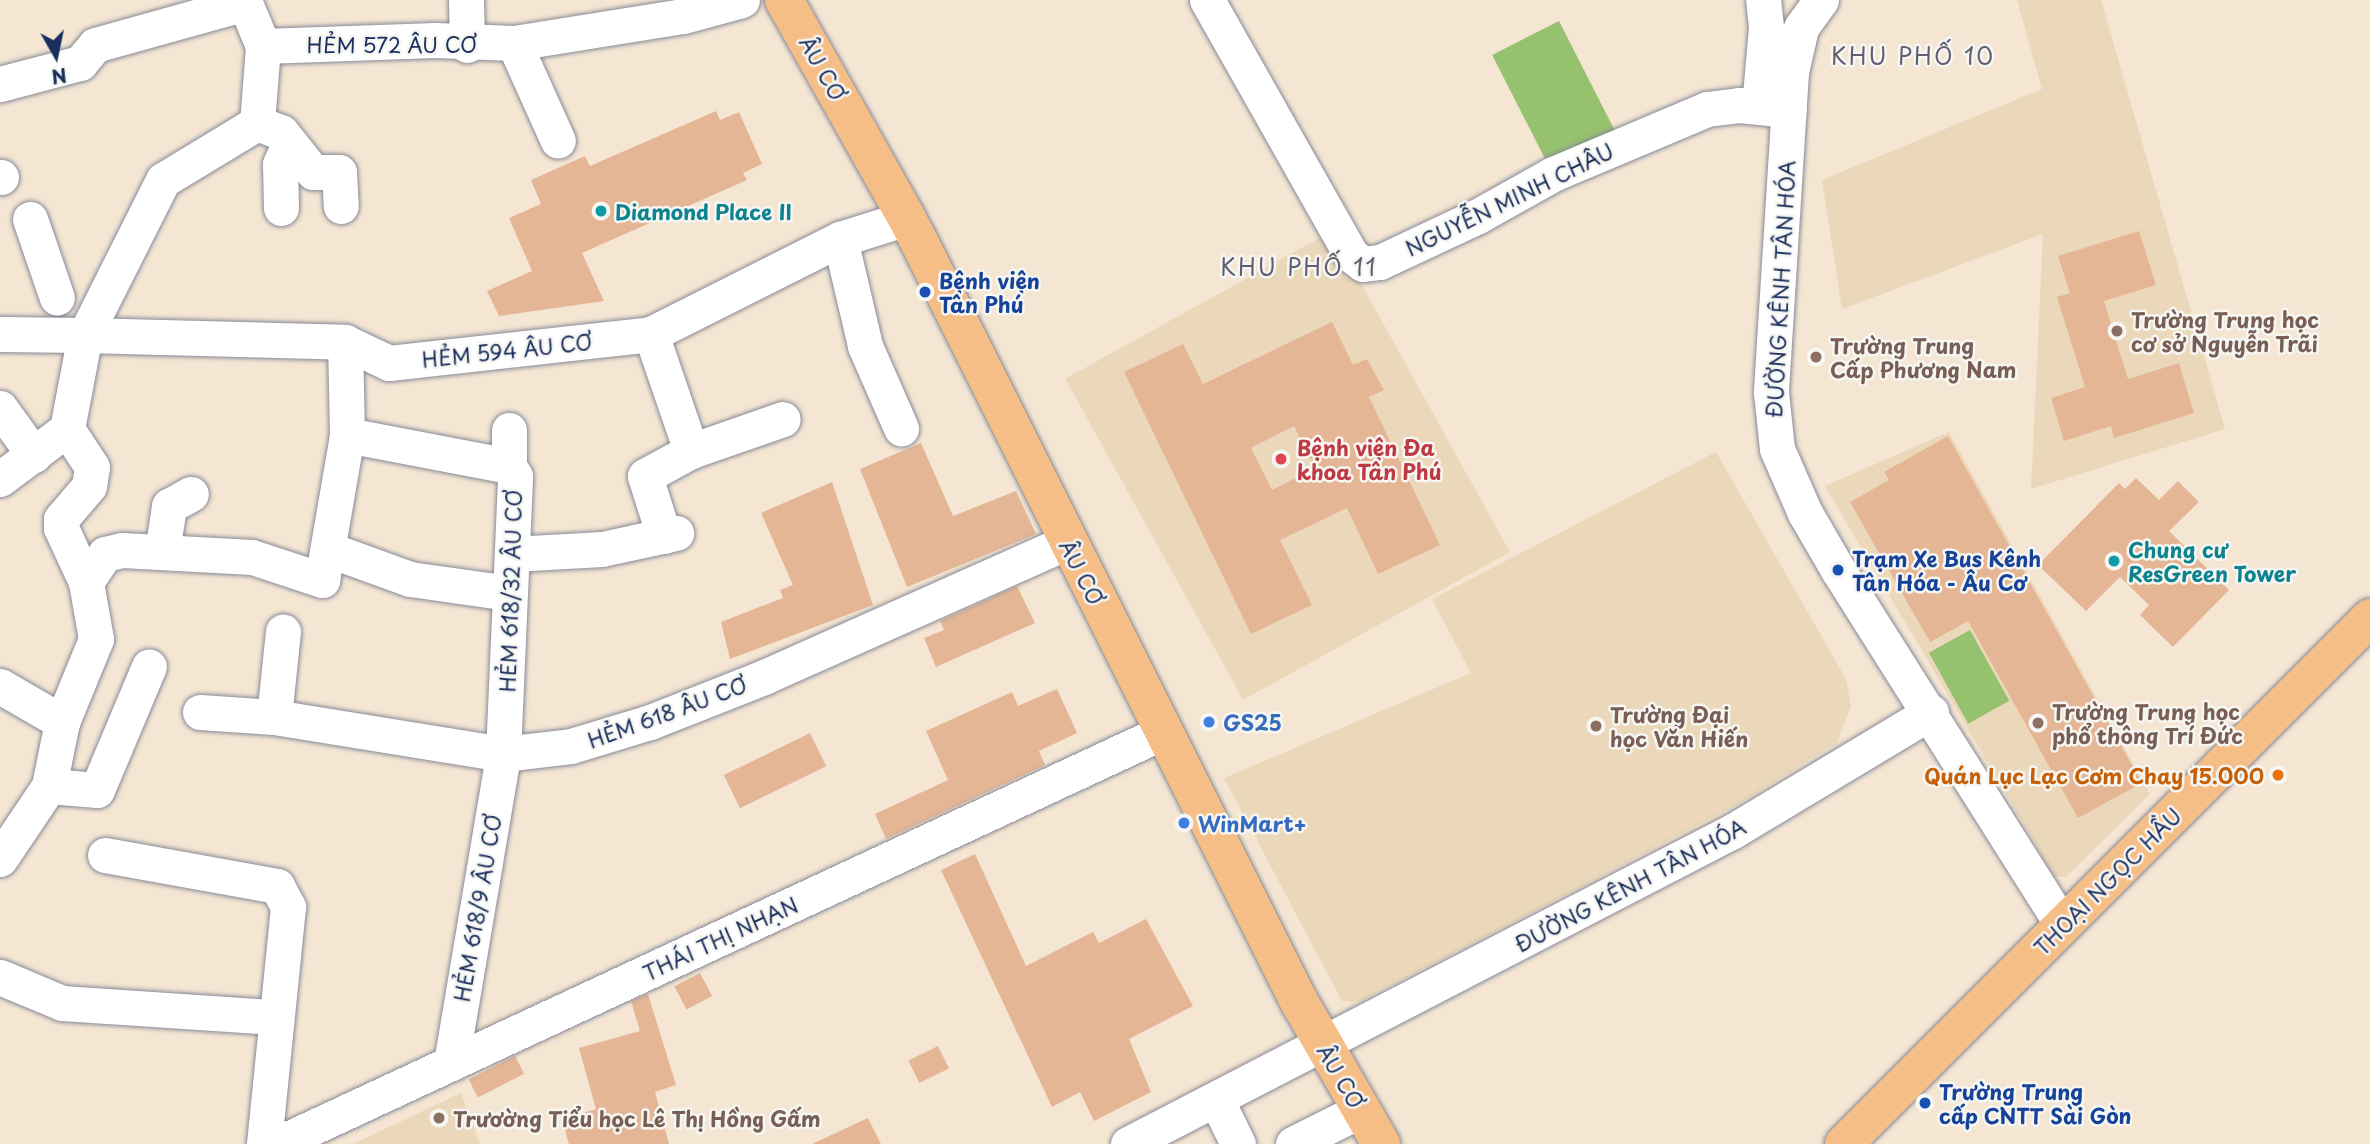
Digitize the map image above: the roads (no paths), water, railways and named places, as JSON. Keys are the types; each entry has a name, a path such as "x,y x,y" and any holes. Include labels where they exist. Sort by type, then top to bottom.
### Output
{"main road":[{"name":"ÂU CƠ","path":"784,0 908,218 1067,542 1322,1045 1381,1144"},
{"name":"THOẠI NGỌC HẦU","path":"1844,1144 2370,618"}],"street":[{"path":"466,0 467,45"},
{"name":"HẺM 572 ÂU CƠ","path":"263,46 435,40 467,45 514,43 683,16 742,0"},
{"name":"NGUYỄN MINH CHÂU","path":"1207,0 1351,255 1363,264 1380,262 1478,216 1553,174 1698,113 1727,105 1774,108"},
{"path":"1762,0 1774,108"},
{"name":"ĐƯỜNG KÊNH TÂN HÓA","path":"1821,0 1807,16 1774,108 1771,392 1773,434 1805,513 2062,925"},
{"path":"0,84 80,63 95,45 245,1 263,46 257,123"},
{"path":"514,43 558,141"},
{"path":"257,123 281,132 288,146 313,172 339,172 341,206"},
{"path":"0,479 67,429 85,335 163,180 257,123"},
{"path":"281,208 280,164 288,146"},
{"name":"HẺM 594 ÂU CƠ","path":"0,334 345,342 389,363 652,334 840,239 908,218"},
{"path":"30,219 57,298"},
{"path":"840,239 866,346 901,428"},
{"path":"652,334 691,451"},
{"path":"326,565 347,435 345,342"},
{"path":"0,408 34,455"},
{"path":"512,554 602,549 670,534 645,476 691,451 783,419"},
{"path":"0,859 50,786 62,722 96,639 86,582 63,535 61,519 89,486 92,467 67,429"},
{"name":"HẺM 618/32 ÂU CƠ","path":"503,754 515,476 509,466 509,430"},
{"path":"347,435 509,466"},
{"path":"162,552 169,506 191,494"},
{"name":"HẺM 618 ÂU CƠ","path":"200,712 274,717 503,754 571,746 650,722 764,677 1067,542"},
{"path":"86,582 105,554 162,552 252,557 326,565 510,593"},
{"path":"274,717 284,631"},
{"path":"50,786 97,790 149,666"},
{"path":"5,698 62,722"},
{"name":"ĐƯỜNG KÊNH TÂN HÓA","path":"1128,1144 1733,831 1931,712"},
{"name":"THÁI THỊ NHẠN","path":"277,1144 1163,732"},
{"name":"HẺM 618/9 ÂU CƠ","path":"451,1063 503,754"},
{"path":"105,855 277,886 288,907 264,1144"},
{"path":"0,977 62,1003 275,1017"},
{"path":"1216,1099 1238,1144"},
{"path":"1293,1144 1361,1110"}],"place":[{"name":"Diamond Place II","path":"601,211"},
{"name":"Bệnh viện Tân Phú","path":"925,292"},
{"name":"Trường Trung học cơ sở Nguyễn Trãi","path":"2117,331"},
{"name":"Trường Trung Cấp Phương Nam","path":"1816,357"},
{"name":"Bệnh viện Đa khoa Tân Phú","path":"1281,459"},
{"name":"Chung cư ResGreen Tower","path":"2114,561"},
{"name":"Trạm Xe Bus Kênh Tân Hóa - Âu Cơ","path":"1838,570"},
{"name":"GS25","path":"1209,722"},
{"name":"Trường Trung học phổ thông Trí Đức","path":"2038,723"},
{"name":"Trường Đại học Văn Hiến","path":"1596,726"},
{"name":"Quán Lục Lạc Cơm Chay 15.000","path":"2278,775"},
{"name":"WinMart+","path":"1184,823"},
{"name":"Trường Trung cấp CNTT Sài Gòn","path":"1925,1103"},
{"name":"Trươờng Tiểu học Lê Thị Hồng Gấm","path":"439,1118"}],"district":[{"name":"KHU PHỐ 10","path":"1913,56"},
{"name":"KHU PHỐ 11","path":"1299,267"}]}
